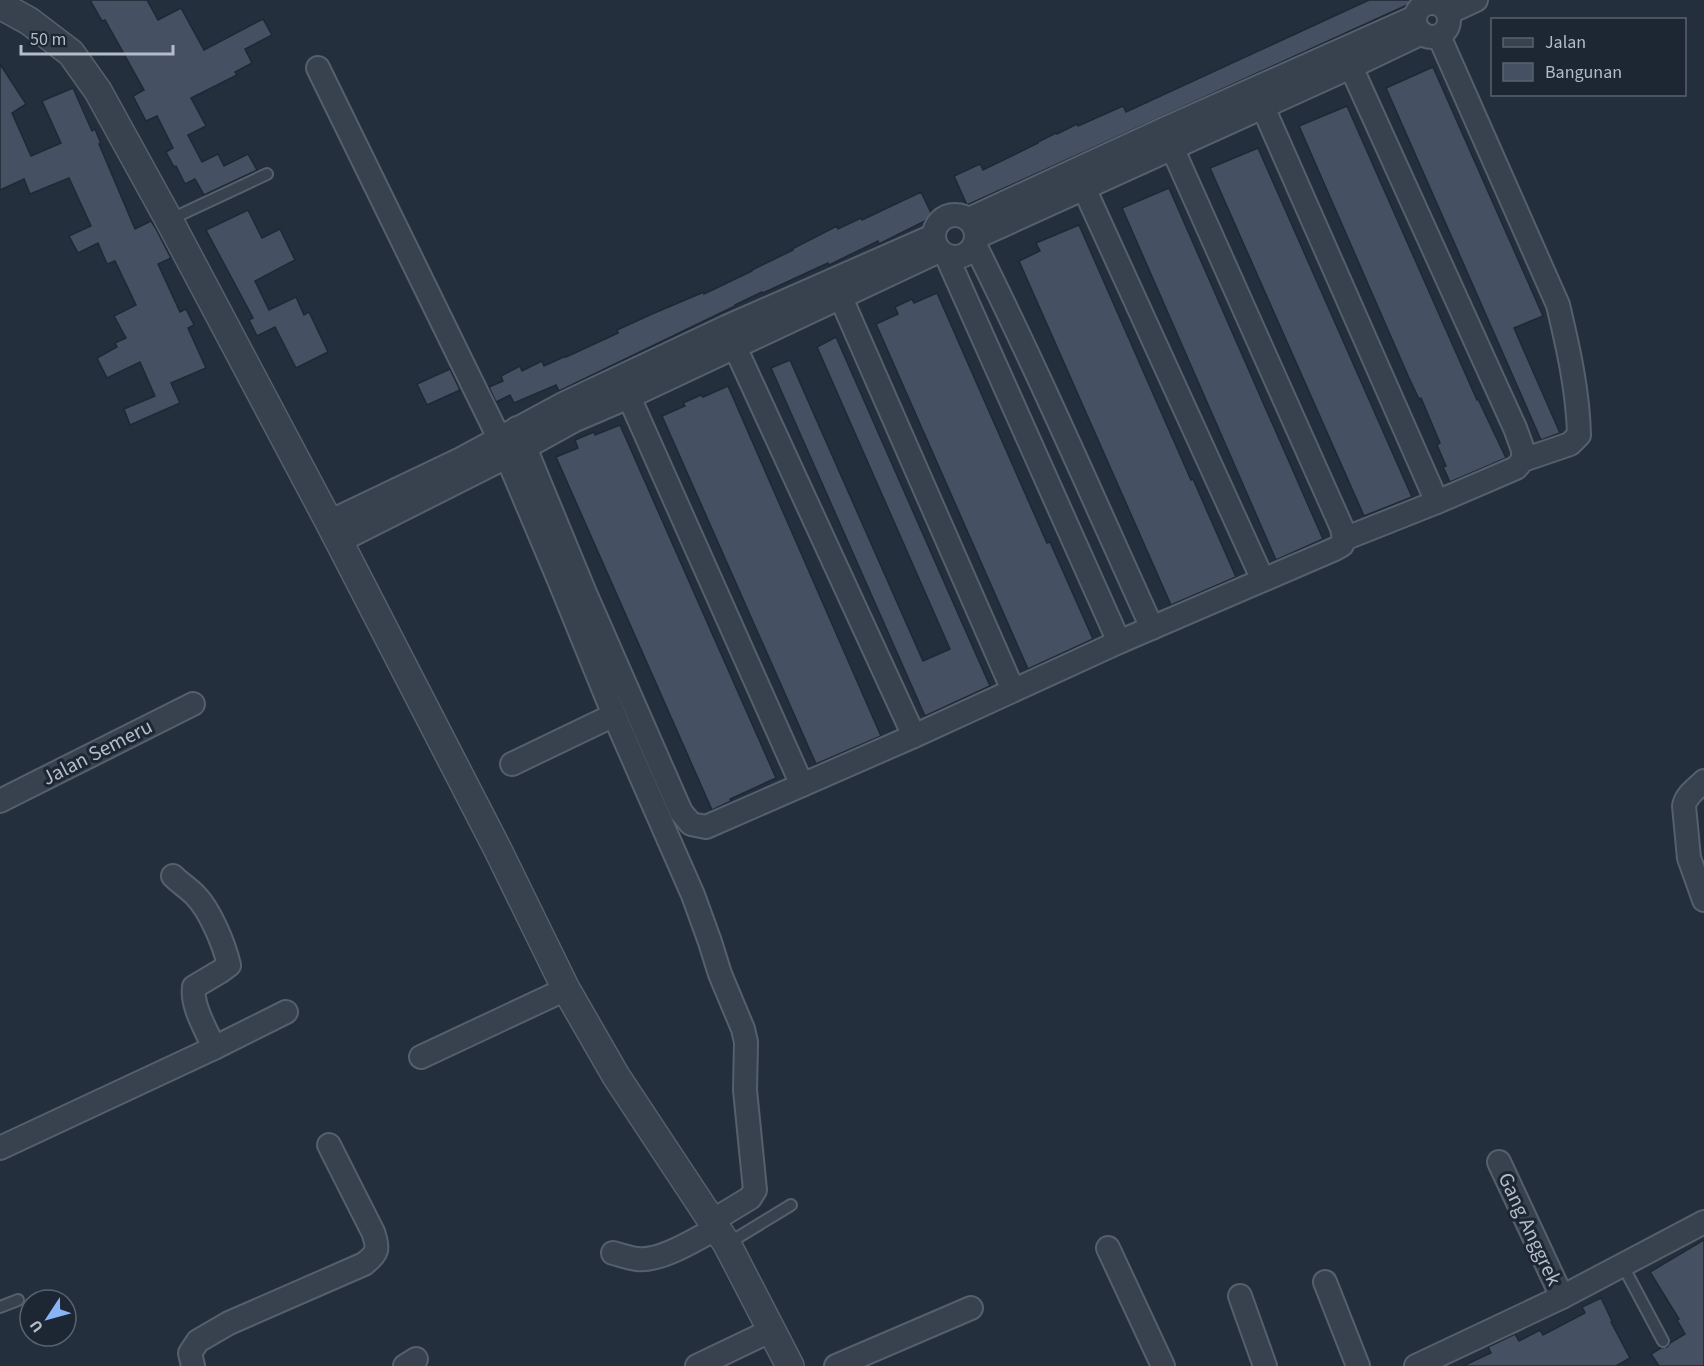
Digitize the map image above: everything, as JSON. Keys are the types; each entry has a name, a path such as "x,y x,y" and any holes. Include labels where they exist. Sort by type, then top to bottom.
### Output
{"street":[{"path":"974,234 1168,139 1425,28 1446,30 1449,22 1448,13 1476,0"},
{"path":"0,5 29,21 71,53 98,91 334,532 498,850 566,989 616,1076 719,1231 790,1366"},
{"path":"974,234 1084,188 1168,139 1263,107 1352,67 1425,28"},
{"path":"1344,539 1516,468 1523,460 1570,444 1579,435 1566,337 1558,305 1425,28"},
{"path":"1352,67 1515,428 1523,460"},
{"path":"318,68 512,442 585,593 681,812 691,824 706,827 1342,545 1344,539 1342,528 1168,139"},
{"path":"1263,107 1437,502"},
{"path":"1084,188 1263,580"},
{"path":"1119,642 940,248 935,226 941,219 950,215 960,215 974,234 1152,628"},
{"path":"940,248 955,258 963,256 970,252 974,234"},
{"path":"334,532 512,442 565,403 730,337 940,248"},
{"path":"512,442 573,422 629,397 730,337 841,298 940,248"},
{"path":"841,298 1013,690"},
{"path":"730,337 914,736"},
{"path":"629,397 802,785"},
{"path":"1031,447 1062,431"},
{"path":"512,442 614,715 693,895 746,1042 745,1090 755,1190 750,1198 719,1231 664,1254 638,1259 613,1253"},
{"name":"Jalan Semeru","path":"0,801 193,704"},
{"path":"512,764 614,715"},
{"path":"1704,781 1685,801 1689,858 1704,900"},
{"path":"173,876 196,897 211,920 227,956 229,965 194,987 193,994 195,1005 214,1048"},
{"path":"421,1057 566,989"},
{"path":"0,1148 286,1012"},
{"path":"193,1366 190,1353 198,1341 229,1323 364,1264 374,1256 378,1245 374,1232 329,1145"},
{"name":"Gang Anggrek","path":"1499,1162 1562,1297"},
{"path":"1416,1366 1562,1297 1704,1222"},
{"path":"1108,1248 1163,1366"},
{"path":"1326,1282 1358,1366"},
{"path":"1240,1296 1265,1366"},
{"path":"836,1366 971,1308"},
{"path":"697,1366 772,1330"}],"lane":[{"path":"169,220 267,174"},
{"path":"719,1231 791,1205"},
{"path":"1623,1266 1663,1341"},
{"path":"0,1307 18,1300"}],"building":[{"path":"90,0 147,0 158,20 181,8 204,50 263,19 272,35 245,49 252,63 235,72 237,75 191,98 206,126 188,135 202,162 218,154 224,166 248,154 257,170 204,195 195,179 185,184 166,152 173,148 157,116 146,121 133,96 144,90 105,20 102,21"},
{"path":"1369,0 1418,0 967,205 954,176 980,164 983,170 1056,133 1123,106 1126,112"},
{"path":"0,64 26,104 12,113 31,156 61,143 42,101 73,88 92,131 95,129 101,144 99,144 135,229 151,221 155,227 171,258 158,264 180,312 186,309 194,325 188,328 206,368 171,383 180,403 130,425 124,409 155,396 140,362 107,378 97,358 117,347 115,343 126,338 114,316 136,305 115,261 107,264 98,243 78,253 69,236 91,226 69,178 30,194 24,179 0,190"},
{"path":"1433,67 1543,316 1514,328 1560,433 1541,440 1386,88"},
{"path":"1347,106 1477,400 1506,458 1450,482 1437,445 1440,443 1421,398 1419,399 1409,378 1299,126"},
{"path":"1258,148 1412,497 1364,516 1210,168"},
{"path":"1169,188 1323,539 1276,560 1122,208"},
{"path":"921,192 933,217 879,244 878,241 829,265 828,263 762,292 559,391 556,385 514,403 510,395 496,402 489,387 503,381 501,376 520,366 522,371 542,361 544,366 566,357 618,333 617,330 704,292 704,294 752,271 837,226 838,229 861,218 862,220"},
{"path":"248,210 262,238 280,229 295,260 255,281 269,310 296,297 304,315 309,312 328,352 296,368 275,327 257,336 249,320 253,318 206,230"},
{"path":"1079,225 1236,577 1171,605 1019,261 1040,251 1036,243"},
{"path":"937,293 1047,543 1050,542 1093,639 1028,669 876,324 898,314 895,307 912,299 914,303"},
{"path":"836,337 990,686 925,716 771,368 790,360 923,661 950,649 817,347"},
{"path":"450,369 460,390 427,405 417,384"},
{"path":"728,386 881,736 816,764 662,416 685,406 683,403"},
{"path":"620,425 776,778 712,810 556,457 578,448 575,440"},
{"path":"1704,1240 1704,1366 1659,1366 1651,1354 1667,1347 1685,1334 1677,1320 1679,1319 1650,1272"},
{"path":"1601,1298 1630,1358 1616,1366 1463,1366 1491,1353 1488,1347 1515,1334 1519,1341 1540,1330 1543,1335 1585,1313 1582,1307"}]}
